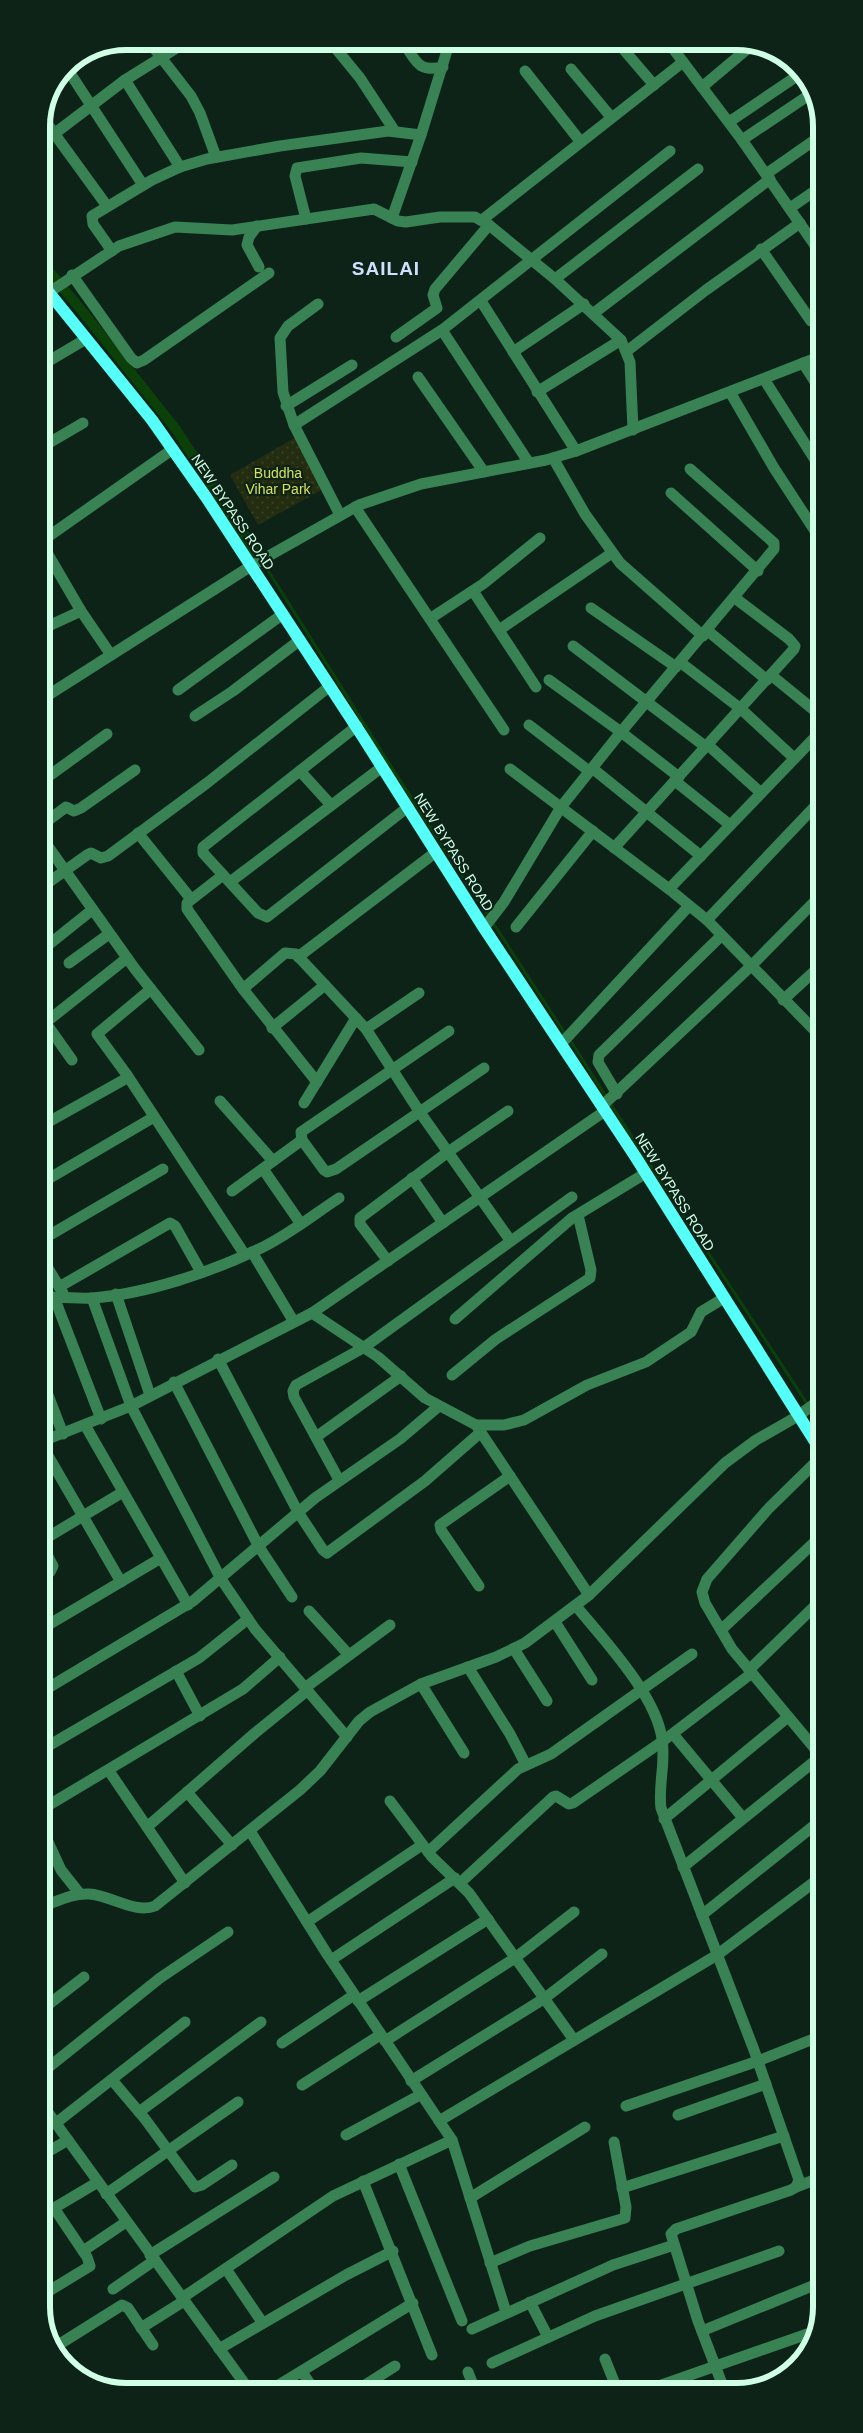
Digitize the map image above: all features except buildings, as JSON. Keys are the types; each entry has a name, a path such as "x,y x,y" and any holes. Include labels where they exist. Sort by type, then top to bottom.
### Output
{"main road":[{"name":"NEW BYPASS ROAD","path":"54,286 86,339 173,449 357,726 436,852 490,921 609,1102 646,1173 724,1298 809,1407 813,1422"}],"street":[{"path":"155,50 196,104 216,157"},
{"path":"54,134 125,80 173,50"},
{"path":"337,50 360,78 394,130"},
{"path":"409,50 423,69 443,67"},
{"path":"392,218 443,67 446,50"},
{"path":"624,50 654,84"},
{"path":"674,50 729,122 813,240"},
{"path":"702,87 746,50"},
{"path":"396,337 437,308 434,295 435,289 485,222 580,142 683,62"},
{"path":"571,69 611,117"},
{"path":"525,71 580,142"},
{"path":"71,74 143,185"},
{"path":"729,122 795,77"},
{"path":"125,80 180,167"},
{"path":"742,140 807,97"},
{"path":"50,128 107,206"},
{"path":"112,251 91,220 92,216 143,185 180,167 216,157 394,130 421,135"},
{"path":"594,313 813,142"},
{"path":"294,426 442,330 481,301 530,259 670,151"},
{"path":"306,219 296,176 297,168 361,158 412,162"},
{"path":"555,279 698,169"},
{"path":"790,208 813,192"},
{"path":"257,226 249,237 247,246 264,270 144,360 137,363 54,286 128,243 175,227 232,230 257,226 306,219 374,210 406,222 458,216 485,222 584,304 621,340 630,362 632,430"},
{"path":"627,351 761,249 800,223"},
{"path":"761,249 811,321"},
{"path":"481,301 576,451"},
{"path":"318,304 288,326 280,338 283,392 294,426 340,515"},
{"path":"513,352 584,304"},
{"path":"442,330 529,463"},
{"path":"50,360 86,339"},
{"path":"538,392 621,340"},
{"path":"50,692 251,566 355,507 402,489 553,458 576,451 813,359"},
{"path":"803,363 813,379"},
{"path":"286,406 352,365"},
{"path":"418,377 484,472"},
{"path":"764,379 813,457"},
{"path":"730,392 774,468 813,528"},
{"path":"50,442 83,423"},
{"path":"50,537 173,449"},
{"path":"553,458 577,502 612,553 638,580 705,634 813,711"},
{"path":"490,921 561,807 621,732 758,571 774,549 775,545 690,469"},
{"path":"671,493 758,571"},
{"path":"355,507 431,618 504,730"},
{"path":"431,618 473,591 540,538"},
{"path":"499,630 612,553"},
{"path":"50,571 81,611 110,655"},
{"path":"473,591 536,687"},
{"path":"614,848 769,678 795,646 789,639 735,598"},
{"path":"591,608 741,709 794,758"},
{"path":"50,625 81,611"},
{"path":"178,690 283,614"},
{"path":"195,716 233,691 300,640"},
{"path":"573,646 707,746 761,793"},
{"path":"549,680 621,732 730,825"},
{"path":"50,881 91,853 105,858 207,783 330,686"},
{"path":"530,725 648,811 701,856"},
{"path":"357,726 203,847 203,853 258,913 267,917 408,807"},
{"path":"50,775 107,734"},
{"path":"669,889 813,739"},
{"path":"317,1082 272,1028 243,989 187,909 187,904 191,899 227,878 331,806 382,767"},
{"path":"510,769 707,920 783,1000 813,1028"},
{"path":"50,819 66,808 74,811 81,808 135,770"},
{"path":"300,771 331,806"},
{"path":"707,920 813,808"},
{"path":"516,927 593,832"},
{"path":"138,833 191,899"},
{"path":"50,849 109,934 199,1050"},
{"path":"298,957 436,852"},
{"path":"50,1439 131,1406 174,1382 294,1322 312,1312 443,1223 609,1102 813,903"},
{"path":"566,1039 689,906"},
{"path":"50,944 92,910"},
{"path":"69,962 109,934"},
{"path":"609,1102 598,1062 599,1055 721,936"},
{"path":"243,989 285,953 292,952 298,957 366,1029 419,1111 510,1240"},
{"path":"50,1016 127,958"},
{"path":"783,1000 813,972"},
{"path":"272,1028 325,985"},
{"path":"151,989 97,1034 294,1322"},
{"path":"366,1029 419,992"},
{"path":"304,1103 356,1018"},
{"path":"50,1029 72,1060"},
{"path":"449,1031 301,1132 302,1140 324,1170 330,1171 484,1068"},
{"path":"50,1121 124,1079 126,1074"},
{"path":"220,1101 273,1161"},
{"path":"388,1261 359,1221 362,1215 448,1152 508,1112"},
{"path":"50,1178 154,1117"},
{"path":"232,1191 302,1140"},
{"path":"50,1235 163,1169"},
{"path":"263,1169 301,1224"},
{"path":"455,1319 578,1215 646,1173"},
{"path":"412,1178 443,1223"},
{"path":"339,1480 294,1397 293,1388 299,1382 363,1348 572,1197"},
{"path":"55,1295 92,1298 147,1288 201,1272 249,1254 301,1224 339,1198"},
{"path":"452,1375 496,1339 590,1278 591,1270 578,1215"},
{"path":"55,1295 170,1223 175,1226 201,1272"},
{"path":"50,1280 101,1418"},
{"path":"116,1294 150,1395"},
{"path":"92,1298 131,1406 221,1579 248,1619 346,1737"},
{"path":"218,1360 298,1512 323,1550 330,1553 425,1481 478,1428 524,1420 587,1385 646,1362 692,1332 701,1312 724,1298"},
{"path":"312,1312 401,1376 425,1398 478,1428 590,1595"},
{"path":"316,1437 401,1376"},
{"path":"174,1382 259,1547 292,1597"},
{"path":"50,1400 63,1434"},
{"path":"50,1687 188,1604 221,1579 298,1512 339,1480 407,1434 439,1406"},
{"path":"50,1904 80,1894 96,1895 135,1906 150,1908 250,1831 311,1780 346,1737 370,1712 421,1684 514,1649 555,1622 590,1595 725,1463 756,1440 809,1407"},
{"path":"85,1426 188,1604"},
{"path":"50,1459 120,1582"},
{"path":"813,1465 769,1508 707,1579 702,1592 720,1630 750,1672 813,1747"},
{"path":"479,1586 441,1530 440,1525 510,1476"},
{"path":"50,1536 123,1492"},
{"path":"720,1630 813,1543"},
{"path":"50,1624 161,1558"},
{"path":"50,1560 53,1566 50,1572"},
{"path":"576,1606 620,1658 641,1690 657,1721 663,1741 659,1795 664,1819 758,2061 799,2180 796,2187"},
{"path":"331,1960 457,1881 553,1797 556,1796 569,1804 573,1803 673,1734 750,1672 813,1608"},
{"path":"309,1611 349,1655"},
{"path":"50,1745 207,1652 248,1619"},
{"path":"555,1622 592,1680"},
{"path":"147,1827 307,1689 390,1625"},
{"path":"514,1649 547,1701"},
{"path":"307,1922 425,1849 518,1769 550,1754 692,1654"},
{"path":"50,1805 109,1771 243,1689 280,1656"},
{"path":"468,1666 510,1734 526,1765"},
{"path":"176,1671 200,1716"},
{"path":"421,1684 464,1753"},
{"path":"664,1819 788,1717"},
{"path":"673,1734 710,1781 743,1818"},
{"path":"683,1867 813,1762"},
{"path":"109,1771 184,1883"},
{"path":"187,1792 232,1845"},
{"path":"390,1802 425,1849 457,1881 488,1919 574,2040"},
{"path":"702,1915 813,1826"},
{"path":"250,1831 331,1960 452,2140 506,2312"},
{"path":"50,1847 61,1870 80,1894"},
{"path":"439,2121 717,1955 813,1886"},
{"path":"302,2085 515,1958 574,1912"},
{"path":"282,2042 488,1919"},
{"path":"50,2066 160,1978 228,1932"},
{"path":"411,2081 545,1998 602,1954"},
{"path":"50,2003 84,1977"},
{"path":"56,2124 185,2022"},
{"path":"139,2112 261,2022"},
{"path":"626,2106 758,2061 813,2039"},
{"path":"112,2080 139,2112 195,2187 202,2185 232,2165"},
{"path":"678,2115 766,2084"},
{"path":"346,2135 420,2095"},
{"path":"106,2194 238,2102"},
{"path":"50,2115 244,2383"},
{"path":"470,2198 585,2127"},
{"path":"622,2188 784,2136"},
{"path":"50,2150 68,2140"},
{"path":"141,2328 333,2196 452,2140"},
{"path":"490,2263 530,2246 622,2220 626,2213 614,2142"},
{"path":"399,2164 462,2321"},
{"path":"113,2289 152,2258 274,2177"},
{"path":"722,2383 702,2332 671,2234 676,2229 813,2180"},
{"path":"363,2181 432,2355"},
{"path":"50,2210 98,2182"},
{"path":"50,2212 90,2262 88,2268 50,2290"},
{"path":"83,2251 126,2222"},
{"path":"472,2329 613,2265 674,2245"},
{"path":"219,2349 262,2322 392,2251"},
{"path":"492,2363 595,2316 686,2282 778,2251"},
{"path":"226,2269 262,2322"},
{"path":"702,2332 813,2286"},
{"path":"530,2302 548,2337"},
{"path":"283,2383 412,2303"},
{"path":"60,2344 122,2305 128,2308 153,2345"},
{"path":"668,2383 808,2334"},
{"path":"605,2359 615,2383"},
{"path":"367,2383 395,2366"},
{"path":"302,2372 310,2383"},
{"path":"468,2372 472,2383"}],"green space":[{"name":"Buddha Vihar Park","path":"298,436 327,487 258,525 230,475"}],"waterway":[{"path":"50,273 175,428 255,551"},
{"path":"264,564 392,768 566,1035"},
{"path":"570,1040 607,1098"},
{"path":"610,1103 808,1405"}],"district":[{"name":"SAILAI","path":"386,268"}]}
